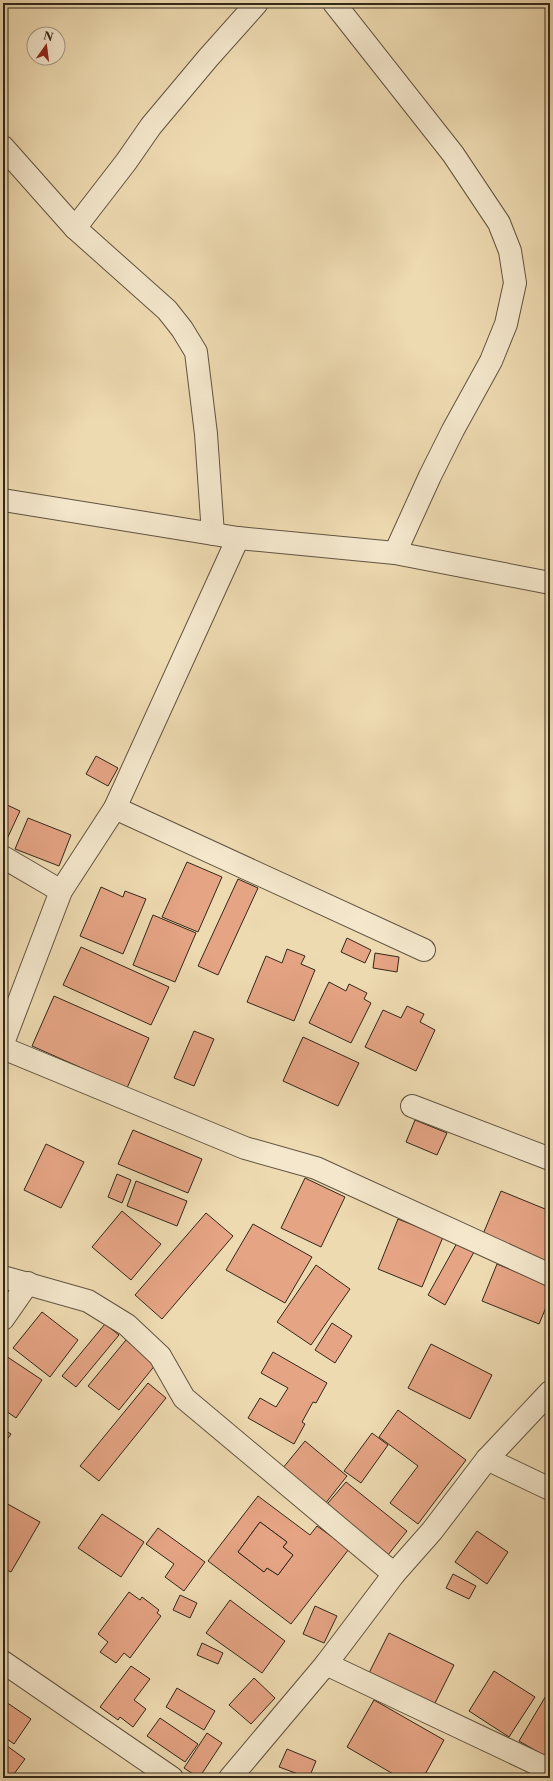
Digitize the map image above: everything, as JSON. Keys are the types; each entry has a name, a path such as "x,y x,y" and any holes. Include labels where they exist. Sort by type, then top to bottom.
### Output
{"street":[{"path":"75,228 126,162 151,126 208,58 257,3"},
{"path":"334,3 453,154 499,223 510,251 515,283 506,324 491,361 437,463 395,554"},
{"path":"3,147 75,228 166,310 182,329 196,352 206,434 213,534"},
{"path":"3,500 238,538 395,554 550,583"},
{"path":"3,1043 61,891 115,808 238,538"},
{"path":"115,808 424,950"},
{"path":"3,857 61,891"},
{"path":"3,1048 245,1148 316,1168 550,1275"},
{"path":"412,1106 550,1159"},
{"path":"3,1277 88,1300 127,1325 160,1356 184,1398 394,1574"},
{"path":"3,1318 28,1283"},
{"path":"230,1778 326,1664 394,1574 432,1531 487,1459 550,1392"},
{"path":"487,1459 550,1489"},
{"path":"3,1662 172,1778"},
{"path":"326,1664 550,1770"}],"building":[{"path":"96,756 118,768 108,786 86,774"},
{"path":"3,803 20,811 7,839 3,837"},
{"path":"28,818 71,835 59,866 15,849"},
{"path":"187,862 222,877 198,932 162,917"},
{"path":"238,879 258,888 218,975 198,966"},
{"path":"101,887 123,897 125,891 146,899 123,954 80,936"},
{"path":"153,915 196,933 175,982 133,965"},
{"path":"347,938 371,950 365,963 341,952"},
{"path":"81,947 169,987 151,1025 63,985"},
{"path":"287,949 305,956 301,964 315,970 294,1021 247,1002 266,956 282,963"},
{"path":"375,953 399,957 397,972 373,968"},
{"path":"329,982 346,991 349,984 367,993 364,999 371,1003 351,1043 309,1023"},
{"path":"54,996 149,1038 127,1088 32,1046"},
{"path":"407,1006 424,1014 420,1022 435,1030 416,1071 365,1047 383,1010 401,1018"},
{"path":"194,1031 214,1039 194,1086 174,1078"},
{"path":"303,1037 359,1063 338,1106 283,1081"},
{"path":"415,1120 447,1133 437,1155 406,1142"},
{"path":"133,1130 202,1159 188,1193 118,1164"},
{"path":"46,1144 84,1162 61,1208 24,1190"},
{"path":"117,1174 131,1180 122,1203 108,1197"},
{"path":"305,1178 345,1197 321,1247 281,1228"},
{"path":"136,1181 187,1201 177,1226 127,1206"},
{"path":"501,1191 550,1211 550,1263 483,1234"},
{"path":"122,1211 161,1244 131,1280 92,1247"},
{"path":"206,1213 233,1236 162,1319 135,1295"},
{"path":"398,1219 443,1237 422,1287 378,1269"},
{"path":"253,1224 312,1257 285,1303 226,1270"},
{"path":"457,1243 474,1252 445,1305 428,1295"},
{"path":"497,1264 550,1286 550,1298 539,1324 482,1301"},
{"path":"316,1265 350,1289 311,1345 277,1322"},
{"path":"42,1312 78,1340 50,1377 13,1348"},
{"path":"332,1323 352,1336 335,1363 315,1350"},
{"path":"105,1324 119,1335 76,1387 62,1376"},
{"path":"126,1340 156,1364 119,1410 88,1386"},
{"path":"431,1344 492,1375 470,1419 408,1388"},
{"path":"273,1352 327,1383 316,1403 313,1402 302,1422 305,1424 294,1444 248,1418 260,1398 276,1407 288,1388 261,1373"},
{"path":"3,1354 42,1380 16,1418 3,1409"},
{"path":"148,1383 166,1398 99,1481 80,1466"},
{"path":"398,1410 466,1460 418,1524 390,1503 418,1466 379,1437"},
{"path":"3,1429 11,1434 3,1445"},
{"path":"372,1433 388,1445 361,1483 344,1471"},
{"path":"305,1441 347,1476 321,1509 278,1474"},
{"path":"346,1482 407,1531 384,1560 322,1510"},
{"path":"258,1496 310,1535 317,1526 349,1549 291,1624 208,1561","holes":["260,1522 287,1542 283,1547 293,1555 278,1575 267,1568 264,1572 238,1552"]},
{"path":"4,1502 40,1522 11,1572 3,1568"},
{"path":"102,1514 144,1542 121,1577 78,1548"},
{"path":"260,1522 287,1542 283,1547 293,1555 278,1575 267,1568 264,1572 238,1552"},
{"path":"158,1528 205,1562 184,1591 165,1577 174,1564 146,1544"},
{"path":"477,1531 508,1552 487,1584 455,1562"},
{"path":"453,1574 476,1586 469,1599 446,1588"},
{"path":"129,1592 140,1600 142,1597 159,1610 157,1613 161,1616 130,1658 124,1653 116,1663 100,1652 108,1642 98,1634"},
{"path":"180,1595 197,1603 190,1618 173,1610"},
{"path":"230,1600 285,1641 262,1673 206,1633"},
{"path":"315,1606 337,1616 324,1643 303,1634"},
{"path":"389,1633 454,1665 434,1705 369,1673"},
{"path":"202,1643 223,1653 218,1664 197,1655"},
{"path":"131,1666 150,1679 134,1700 146,1709 133,1727 120,1717 118,1720 100,1707"},
{"path":"494,1671 535,1697 509,1737 469,1711"},
{"path":"254,1678 275,1698 251,1724 229,1705"},
{"path":"177,1688 215,1711 204,1730 166,1707"},
{"path":"550,1689 550,1759 519,1741"},
{"path":"3,1700 31,1719 14,1744 3,1736"},
{"path":"374,1700 444,1740 423,1778 400,1778 347,1747"},
{"path":"160,1718 198,1744 185,1762 147,1736"},
{"path":"207,1733 222,1743 199,1778 184,1768"},
{"path":"3,1743 25,1759 11,1778 3,1778"},
{"path":"287,1749 316,1761 309,1778 279,1767"}]}
